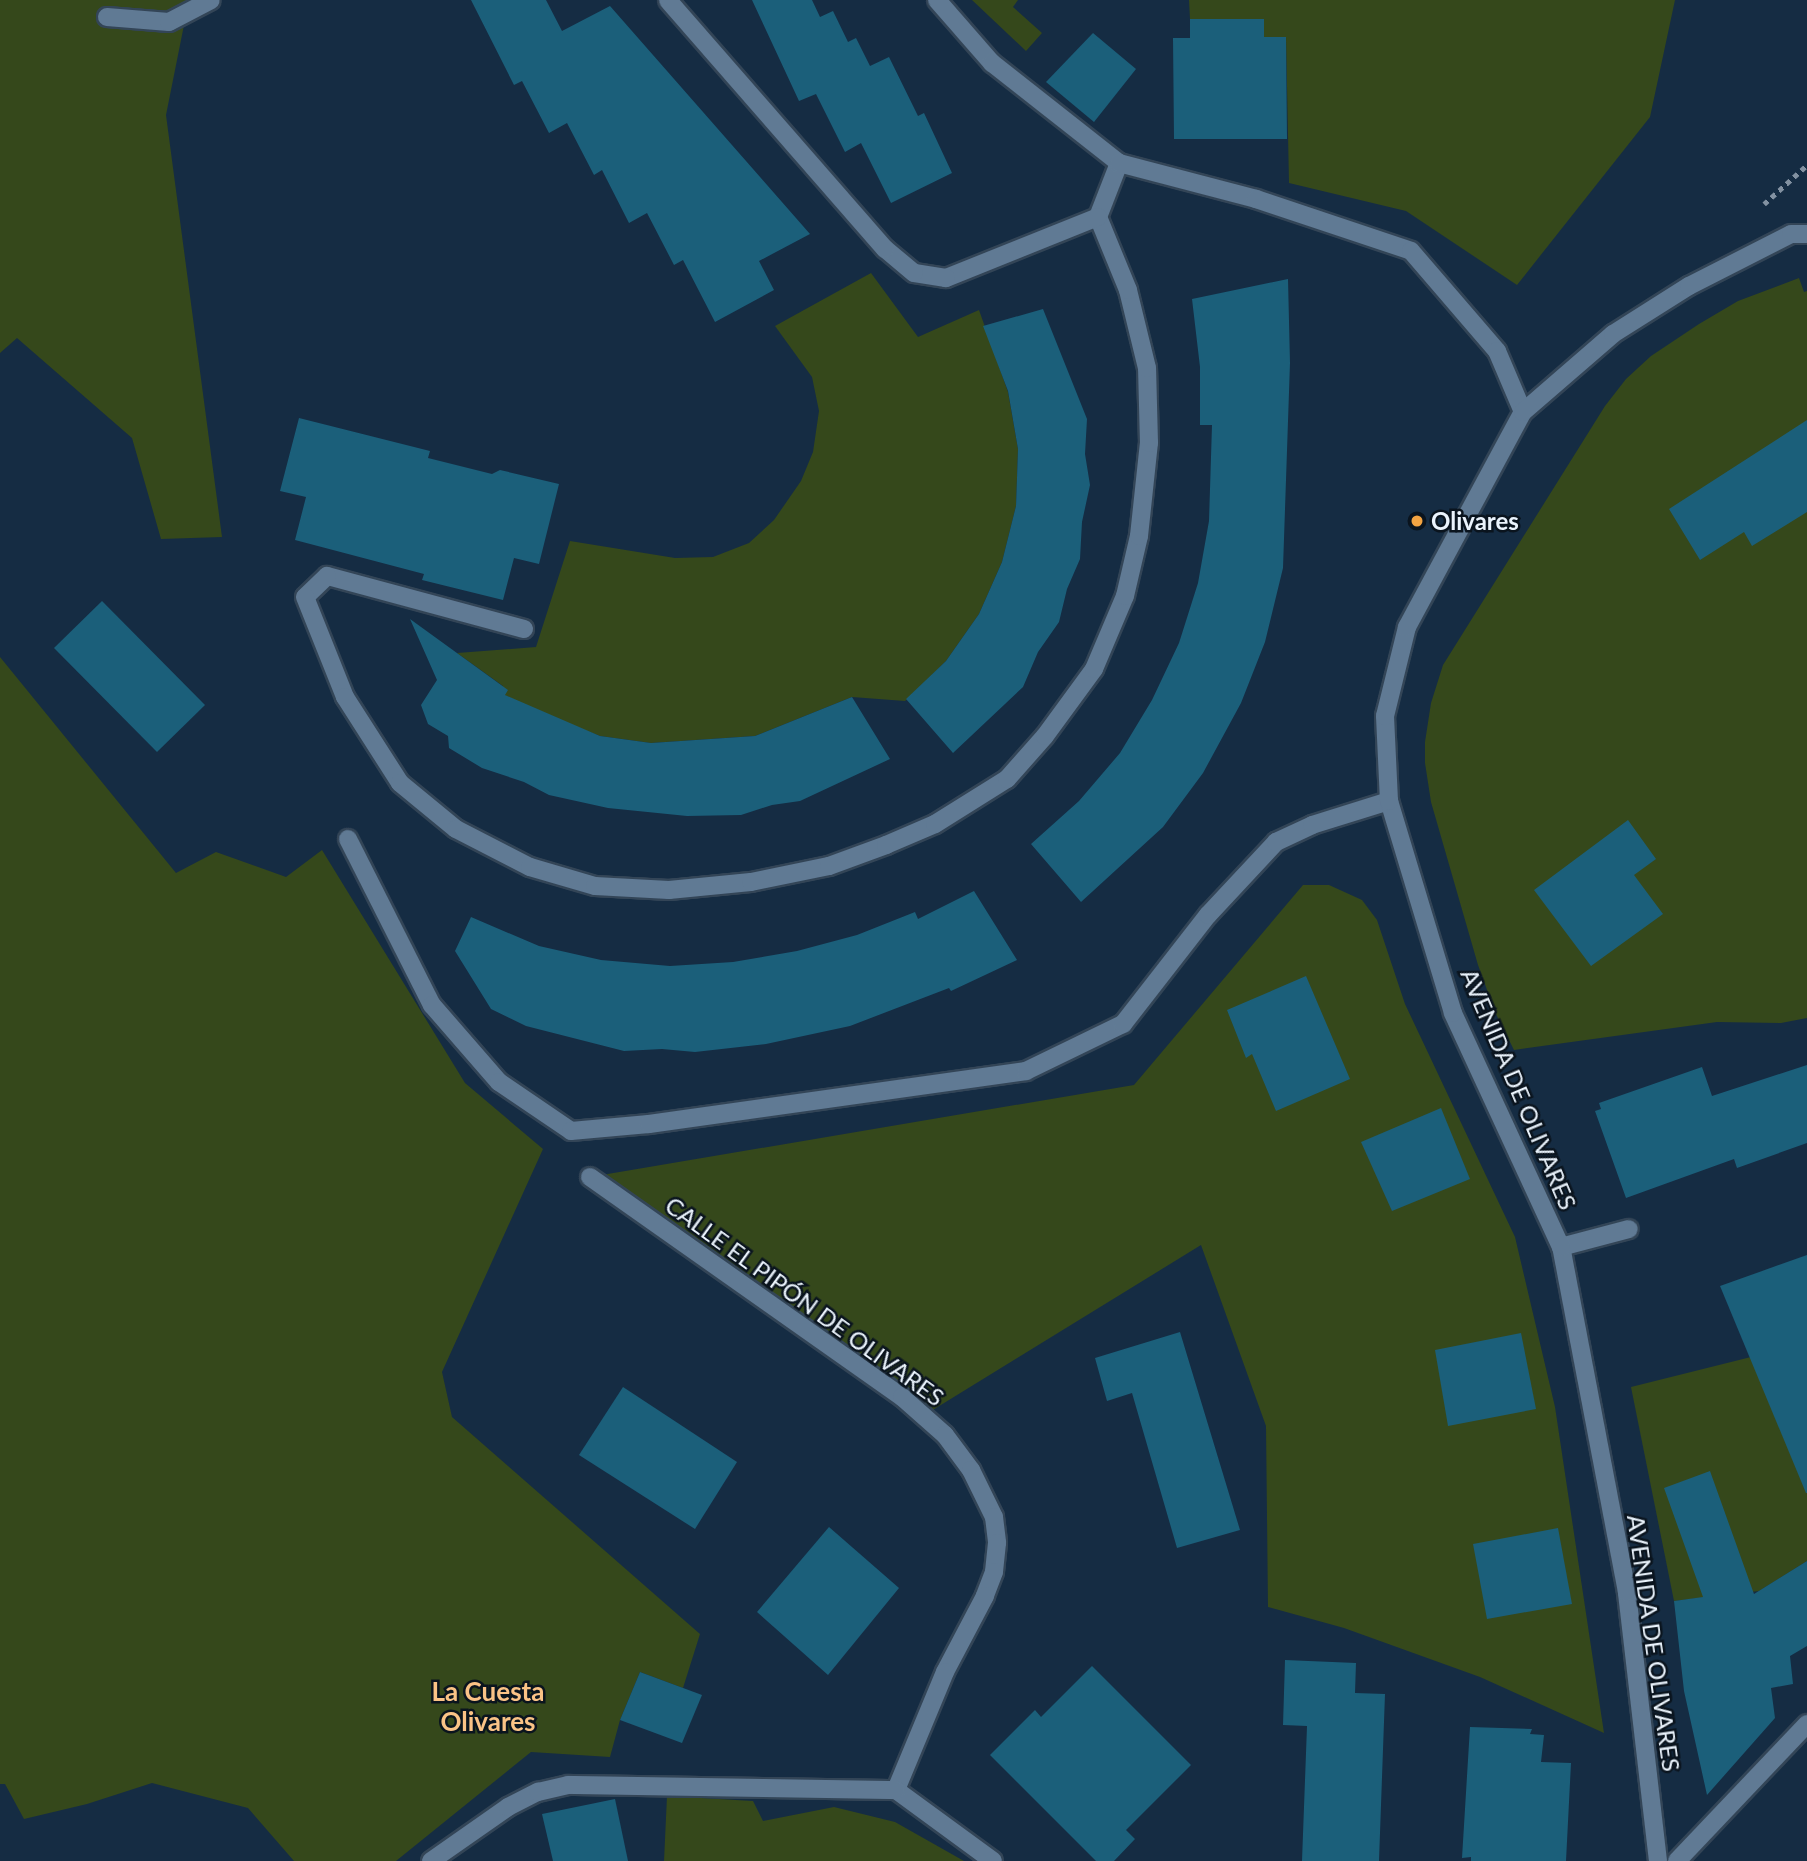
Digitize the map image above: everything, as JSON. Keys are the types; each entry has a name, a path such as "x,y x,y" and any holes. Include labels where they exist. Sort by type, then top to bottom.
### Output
{"street":[{"path":"107,17 169,22 211,0"},
{"path":"668,0 885,249 914,273 946,278 1098,217"},
{"path":"937,0 992,63 1119,163 1256,199 1411,251 1497,351 1523,412"},
{"path":"524,629 327,576 305,597 345,697 400,783 456,829 530,867 595,886 670,890 751,882 829,866 886,845 935,824 1007,779 1045,736 1094,669 1125,596 1139,536 1149,443 1147,368 1128,290 1098,217 1119,163"},
{"name":"AVENIDA DE OLIVARES","path":"1658,1861 1627,1592 1561,1247 1453,1013 1389,801 1385,716 1407,627 1523,412 1613,334 1689,286 1791,234 1807,234"},
{"path":"348,839 432,1005 499,1083 571,1131 649,1124 1026,1071 1123,1024 1209,915 1276,842 1312,825 1389,801"},
{"name":"CALLE EL PIPÓN DE OLIVARES","path":"590,1177 902,1397 945,1435 977,1482 995,1517 997,1543 994,1572 985,1596 945,1672 896,1790"},
{"path":"1561,1247 1629,1229"},
{"path":"1677,1861 1807,1724"},
{"path":"431,1861 508,1807 538,1792 568,1785 896,1790 993,1861"}],"green space":[{"path":"0,0 194,0 188,5 166,115 222,537 161,539 132,438 17,338 0,353"},
{"path":"972,0 1018,0 1013,7 1042,33 1026,51"},
{"path":"1189,0 1675,0 1650,117 1517,285 1406,211 1289,183 1286,37 1264,37 1263,19 1190,19"},
{"path":"871,273 918,337 979,310 1008,392 1018,449 1016,506 1002,562 979,614 946,661 905,701 852,697 755,736 651,743 600,736 551,717 502,694 503,686 457,653 536,647 570,541 675,558 713,557 749,543 774,520 801,481 813,452 819,411 812,377 775,326"},
{"path":"1799,278 1804,292 1807,291 1807,1018 1781,1023 1717,1022 1514,1050 1495,1012 1478,965 1431,802 1425,742 1431,703 1443,665 1605,406 1626,379 1651,356 1738,301"},
{"path":"0,657 176,873 216,852 286,877 322,850 465,1083 543,1149 442,1372 452,1417 700,1634 683,1688 640,1672 620,1720 610,1757 531,1752 396,1861 294,1861 248,1808 152,1783 87,1804 24,1819 5,1784 0,1784"},
{"path":"1303,885 1329,885 1362,900 1377,920 1405,1004 1515,1237 1555,1407 1604,1733 1480,1677 1344,1628 1268,1607 1266,1426 1201,1245 923,1416 590,1177 1134,1085"},
{"path":"1807,1343 1807,1561 1759,1591 1674,1601 1631,1387"},
{"path":"667,1796 753,1801 763,1821 834,1807 895,1822 964,1861 664,1861"}],"building":[{"path":"471,0 546,0 562,31 610,6 810,234 759,261 774,290 715,322 683,260 674,265 647,213 629,223 602,170 594,175 567,123 549,133 522,81 514,85"},
{"path":"752,0 812,0 820,17 833,11 848,42 856,38 870,66 889,57 918,116 924,113 952,173 891,203 861,143 845,152 816,94 799,101"},
{"path":"1190,19 1264,19 1264,37 1286,37 1287,139 1174,139 1173,38 1190,38"},
{"path":"1093,33 1136,69 1094,122 1046,82"},
{"path":"1288,279 1290,363 1283,568 1265,642 1241,703 1203,773 1163,827 1081,902 1031,844 1079,801 1120,753 1152,700 1179,643 1198,583 1209,521 1212,425 1200,425 1200,367 1192,299"},
{"path":"1043,309 1087,419 1085,454 1090,485 1082,522 1080,559 1067,589 1059,622 1038,652 1023,687 953,753 906,699 946,661 979,614 1002,562 1016,506 1018,449 1008,391 983,326"},
{"path":"299,418 430,451 428,458 492,474 500,470 559,484 539,564 514,558 503,600 422,580 424,574 295,540 306,497 280,491"},
{"path":"1807,420 1807,512 1752,546 1744,532 1700,560 1669,509"},
{"path":"102,601 205,705 157,752 54,648"},
{"path":"410,619 508,690 505,695 600,736 651,743 755,736 852,697 890,759 800,801 772,805 741,815 687,816 608,808 549,795 524,782 482,768 449,748 448,736 428,724 421,705 437,680"},
{"path":"1628,820 1656,859 1634,875 1663,914 1591,966 1534,890"},
{"path":"974,891 1017,960 951,991 949,988 850,1026 766,1044 695,1052 662,1049 624,1051 526,1026 491,1009 455,951 471,917 539,946 601,960 670,966 733,962 797,951 857,935 915,912 918,919"},
{"path":"1306,976 1350,1079 1276,1111 1252,1054 1246,1058 1227,1010"},
{"path":"1807,1065 1807,1143 1737,1168 1734,1159 1626,1198 1595,1111 1601,1109 1599,1103 1702,1067 1712,1096"},
{"path":"1441,1108 1470,1179 1392,1211 1361,1142"},
{"path":"1807,1255 1807,1493 1806,1493 1720,1286"},
{"path":"1180,1332 1240,1530 1177,1548 1132,1393 1107,1401 1095,1358"},
{"path":"1521,1333 1536,1409 1448,1426 1435,1350"},
{"path":"623,1387 737,1462 695,1529 579,1455"},
{"path":"1710,1471 1754,1594 1807,1561 1807,1646 1790,1656 1793,1684 1771,1688 1775,1718 1707,1795 1684,1691 1674,1601 1703,1597 1664,1488"},
{"path":"829,1527 899,1588 828,1675 757,1612"},
{"path":"1558,1528 1572,1604 1487,1619 1473,1544"},
{"path":"1285,1660 1356,1663 1355,1693 1385,1694 1379,1861 1302,1861 1307,1726 1283,1725"},
{"path":"1092,1666 1191,1765 1126,1830 1135,1839 1114,1861 1096,1861 990,1755 1035,1710 1041,1717"},
{"path":"640,1672 702,1695 682,1743 620,1720"},
{"path":"1470,1727 1532,1729 1530,1734 1544,1735 1541,1762 1571,1763 1566,1861 1471,1861 1471,1857 1462,1858"},
{"path":"615,1799 628,1861 553,1861 542,1814"}],"place":[{"name":"Olivares","path":"1417,521"}],"district":[{"name":"La Cuesta Olivares","path":"488,1707"}]}
